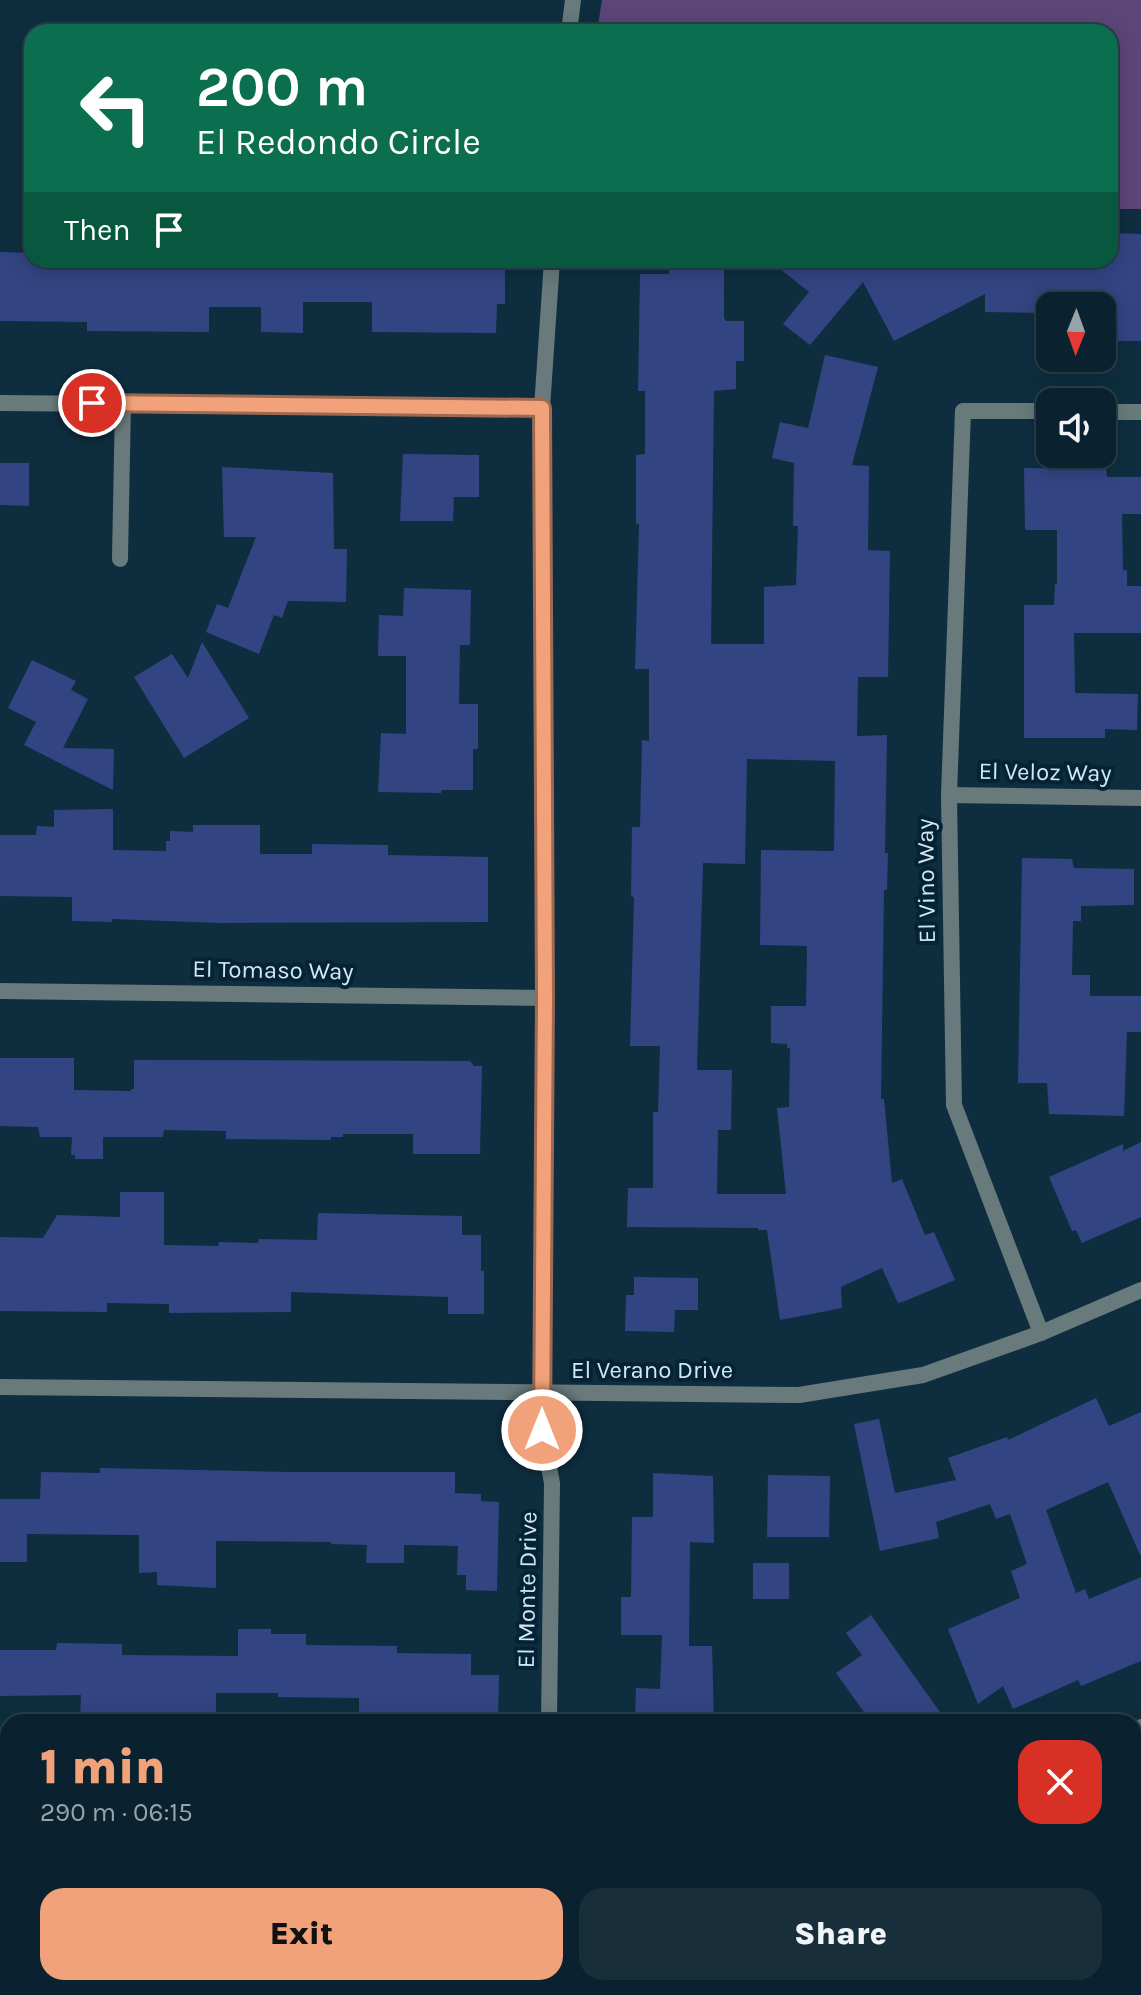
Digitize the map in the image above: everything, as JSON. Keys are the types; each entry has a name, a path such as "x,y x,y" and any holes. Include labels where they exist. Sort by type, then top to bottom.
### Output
{"street":[{"path":"570,24 573,0"},
{"name":"El Monte Drive","path":"549,1714 552,1483 542,1430 545,998 542,408 551,268"},
{"path":"0,403 542,408"},
{"path":"120,559 123,403"},
{"name":"El Vino Way","path":"1036,411 963,411 949,795 954,1105 1041,1333"},
{"path":"1116,412 1141,412"},
{"name":"El Veloz Way","path":"949,795 1141,798"},
{"name":"El Tomaso Way","path":"0,991 545,998"},
{"name":"El Verano Drive","path":"0,1387 799,1395 923,1375 1041,1333 1141,1290"}],"shaded area":[{"path":"602,0 1141,0 1141,209 1118,209 1118,24 598,24"}],"building":[{"path":"1118,233 1141,234 1141,341 1116,341 1116,292 1036,292 1036,313 985,312 985,294 894,341 863,282 810,345 783,324 809,292 779,268 1118,268"},
{"path":"0,252 24,253 24,268 505,268 505,304 497,304 496,333 372,332 372,302 303,302 303,333 261,332 261,307 209,307 209,332 87,331 87,322 0,321"},
{"path":"669,268 724,268 724,318 726,321 744,321 744,361 736,361 736,389 714,391 711,644 764,644 764,587 796,585 798,526 793,526 794,463 772,458 780,422 808,428 825,355 878,367 852,465 869,466 868,550 890,551 888,677 858,677 857,736 887,735 885,853 888,853 887,890 884,890 881,1099 884,1099 892,1183 902,1179 925,1235 934,1232 955,1280 898,1303 882,1268 841,1287 842,1308 780,1320 767,1230 627,1227 628,1188 653,1188 653,1112 658,1112 660,1046 630,1046 634,897 631,896 632,827 640,827 642,740 649,741 649,669 635,669 639,524 636,524 636,455 645,454 645,391 638,391 640,274 669,274","holes":["747,759 835,761 834,851 761,850 760,945 807,946 806,1006 771,1006 771,1043 787,1044 790,1048 789,1107 777,1108 786,1194 717,1194 718,1130 731,1130 732,1070 697,1070 703,863 745,864"]},
{"path":"403,454 479,455 479,497 454,497 453,521 400,521"},
{"path":"0,463 29,463 29,506 0,505"},
{"path":"222,467 333,473 334,549 347,549 346,602 288,601 282,618 274,615 259,654 206,632 217,604 228,608 256,537 224,537"},
{"path":"1024,468 1106,469 1107,477 1141,477 1141,514 1122,514 1123,570 1127,570 1127,586 1141,586 1141,633 1074,633 1075,693 1138,694 1137,730 1105,729 1105,738 1024,738 1024,605 1054,605 1057,530 1026,530"},
{"path":"404,588 471,590 470,645 460,645 459,704 478,704 478,749 473,749 473,790 378,792 381,733 406,734 406,656 378,656 379,615 403,616"},
{"path":"202,642 249,718 184,758 134,677 172,654 188,678"},
{"path":"32,660 76,681 71,690 88,699 63,748 114,749 113,790 24,745 36,722 8,708"},
{"path":"113,809 113,850 166,851 170,831 193,832 193,825 260,825 260,854 312,854 312,844 388,845 388,855 488,857 488,922 72,921 72,897 0,896 0,835 36,835 37,826 54,827 54,810"},
{"path":"1022,858 1072,859 1074,868 1134,869 1134,905 1081,906 1081,921 1073,921 1072,975 1090,975 1090,996 1141,996 1141,1032 1127,1032 1124,1116 1049,1114 1047,1083 1018,1083"},
{"path":"0,1058 74,1058 74,1090 131,1091 134,1089 134,1060 470,1061 474,1066 482,1066 480,1154 413,1154 413,1134 343,1134 343,1137 331,1137 331,1140 226,1139 226,1131 164,1130 163,1137 103,1137 103,1159 75,1159 75,1155 71,1155 72,1137 40,1137 38,1127 0,1126"},
{"path":"1141,1142 1141,1217 1082,1243 1076,1230 1072,1231 1049,1177 1123,1144 1123,1151"},
{"path":"120,1192 164,1192 164,1245 218,1246 219,1242 258,1243 259,1239 317,1240 318,1213 462,1216 462,1235 481,1235 484,1314 448,1314 448,1297 291,1292 291,1312 169,1313 169,1304 107,1303 107,1312 0,1311 0,1237 43,1238 57,1215 120,1217"},
{"path":"634,1277 698,1278 698,1310 675,1310 674,1332 625,1331 626,1295 634,1295"},
{"path":"1096,1398 1109,1426 1141,1412 1141,1557 1108,1482 1046,1510 1076,1593 1085,1589 1089,1599 1141,1577 1141,1661 1081,1686 1078,1680 1013,1709 1003,1686 978,1704 948,1629 1020,1598 1011,1571 1027,1564 1010,1514 996,1519 990,1504 936,1522 939,1538 880,1551 854,1424 879,1419 895,1493 956,1480 948,1458 1007,1437 1008,1440"},
{"path":"100,1468 455,1472 455,1493 481,1494 481,1501 499,1502 497,1591 466,1590 466,1575 457,1575 458,1546 404,1545 404,1563 366,1563 367,1545 216,1541 216,1588 157,1585 157,1572 139,1573 139,1535 27,1534 27,1562 0,1562 0,1499 40,1499 41,1472 100,1473"},
{"path":"653,1473 713,1476 714,1543 690,1542 689,1646 712,1646 714,1714 635,1714 636,1688 660,1689 662,1635 621,1635 621,1597 631,1597 632,1517 653,1517"},
{"path":"768,1475 830,1476 829,1537 767,1537"},
{"path":"753,1563 789,1563 789,1599 753,1599"},
{"path":"871,1615 941,1714 865,1714 836,1673 862,1655 846,1633"},
{"path":"238,1629 271,1629 271,1634 306,1634 306,1645 397,1646 397,1653 471,1654 471,1675 499,1675 498,1714 359,1714 359,1698 216,1693 216,1714 80,1714 81,1695 0,1696 0,1650 56,1650 57,1643 122,1644 122,1655 238,1656"}],"route":[{"path":"92,403 542,408 545,998 542,1430"}]}
